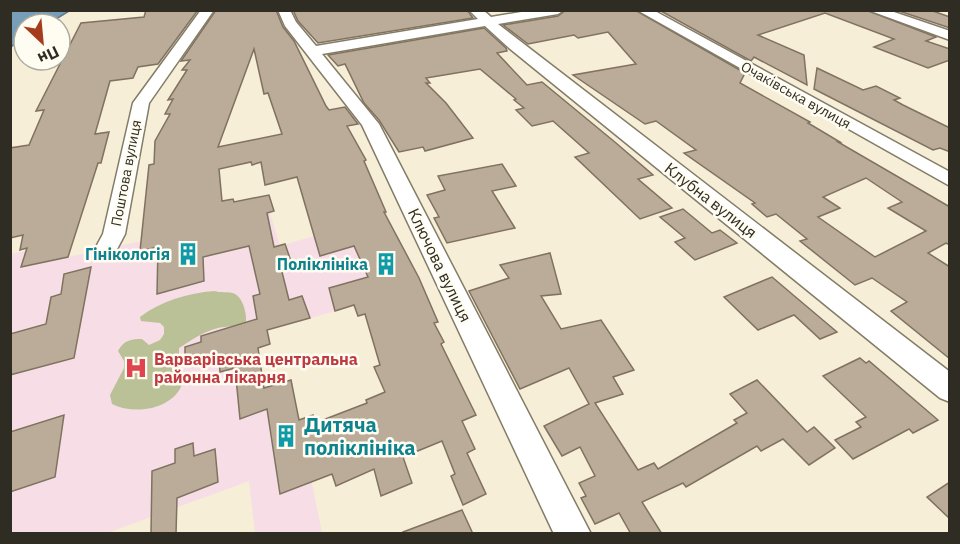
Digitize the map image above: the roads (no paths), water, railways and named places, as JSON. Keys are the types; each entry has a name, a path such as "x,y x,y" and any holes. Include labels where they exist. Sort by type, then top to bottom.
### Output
{"street":[{"name":"Поштова вулиця","path":"107,247 114,234 141,103 208,10"},
{"name":"Ключова вулиця","path":"284,10 290,23 370,124 573,534"},
{"path":"312,51 480,16 558,10"},
{"name":"Очаківська вулиця","path":"643,10 950,180"},
{"path":"874,10 950,36"},
{"name":"Клубна вулиця","path":"480,16 950,388"}],"water":[{"path":"11,10 69,11 12,12 11,47"}],"place":[{"name":"Гінікологія","path":"188,254"},
{"name":"Поліклініка","path":"386,264"},
{"name":"Варварівська центральна районна лікарня","path":"136,368"},
{"name":"Дитяча поліклініка","path":"286,436"}]}
